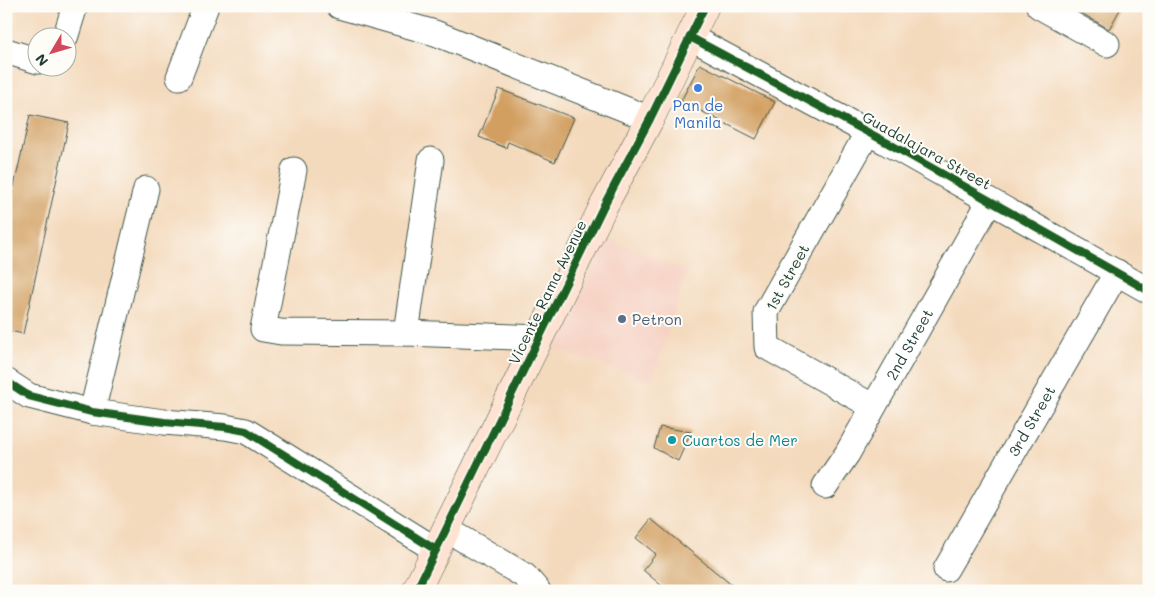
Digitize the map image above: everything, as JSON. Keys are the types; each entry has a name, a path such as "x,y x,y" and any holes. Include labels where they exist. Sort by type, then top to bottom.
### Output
{"main road":[{"name":"Vicente Rama Avenue","path":"416,591 604,205 650,119 705,6"}],"street":[{"path":"68,28 74,6"},
{"path":"179,77 206,6"},
{"path":"339,6 435,33 650,119"},
{"path":"1039,6 1107,44"},
{"name":"Guadalajara Street","path":"690,37 868,132 1149,291"},
{"path":"6,51 28,58"},
{"name":"1st Street","path":"868,132 766,312 767,347 872,406"},
{"path":"406,333 432,160"},
{"path":"294,170 263,330 299,333 406,333 540,338"},
{"path":"92,412 146,189"},
{"name":"2nd Street","path":"825,486 847,454 872,406 990,200"},
{"name":"3rd Street","path":"946,569 1117,272"},
{"path":"6,381 29,396 92,412 246,431 441,540 525,576 538,591"}],"shaded area":[{"path":"607,238 687,272 652,381 553,348"}],"building":[{"path":"1069,6 1122,6 1109,29"},
{"path":"700,64 775,102 756,139 681,101"},
{"path":"499,89 574,118 555,162 508,142 506,148 479,137"},
{"path":"30,115 69,123 23,334 6,330 6,222"},
{"name":"Cuartos de Mer","path":"660,427 691,432 678,461 654,448"},
{"path":"651,519 739,591 668,591 643,570 656,554 636,538"}],"cycle path":[{"path":"416,591 604,205 650,119 705,6"},
{"path":"690,37 886,142 1149,291"},
{"path":"6,381 29,396 92,412 246,431 436,550"}],"place":[{"name":"Pan de Manila","path":"698,88"},
{"name":"Petron","path":"622,319"},
{"name":"Cuartos de Mer","path":"672,440"}]}
